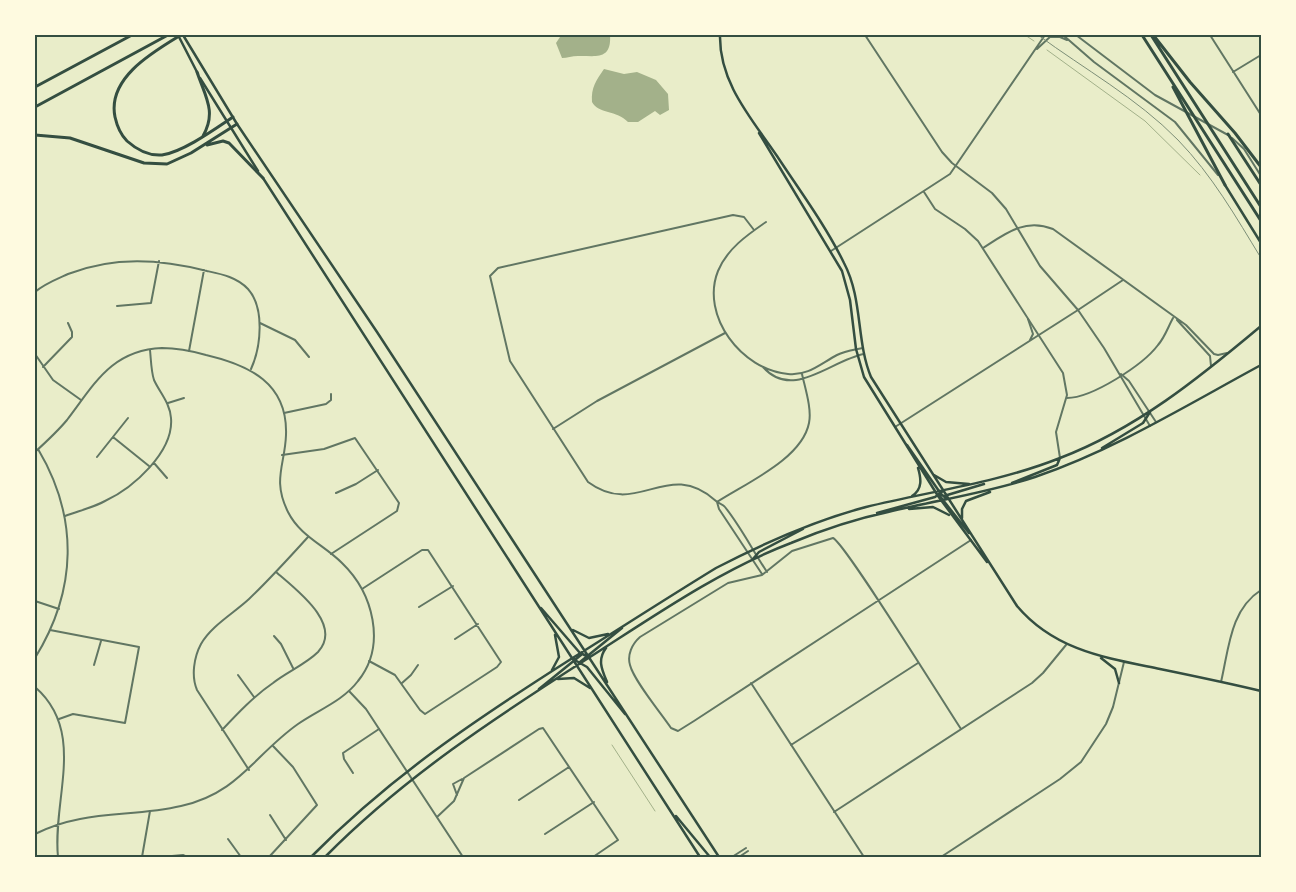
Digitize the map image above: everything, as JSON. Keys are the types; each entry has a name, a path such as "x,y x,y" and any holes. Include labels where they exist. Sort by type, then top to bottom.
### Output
{"highway":[{"path":"35,87 132,35"},
{"path":"35,106 168,35"},
{"path":"180,35 148,57 128,75 117,95 114,114 122,136 143,152 161,155 202,136 233,117"},
{"path":"1142,35 1261,221"},
{"path":"1152,35 1235,133 1261,167"},
{"path":"1152,35 1261,206"},
{"path":"1164,71 1225,185"},
{"path":"197,72 211,112 210,121 202,136"},
{"path":"35,135 70,138 155,164 178,160 237,124"},
{"path":"1228,134 1261,185"},
{"path":"197,149 216,142 229,143 263,178"}],"main road":[{"path":"180,35 188,44 237,124 310,230 720,857"},
{"path":"180,35 197,72 226,122 554,632 577,661 631,721"},
{"path":"720,35 722,58 729,83 836,248 852,281 864,354 871,377 935,476 955,484 979,484"},
{"path":"757,127 765,145 842,271 849,294 856,349 864,377 935,493"},
{"path":"1225,185 1261,243"},
{"path":"942,496 1060,458 1103,439 1150,412 1210,369 1261,326"},
{"path":"988,563 962,514 964,502 974,496 1091,456 1261,365"},
{"path":"1091,456 1146,420 1150,412"},
{"path":"905,444 913,451 942,496 973,537"},
{"path":"1006,486 1022,477 1057,465 1060,458"},
{"path":"925,462 960,528"},
{"path":"908,498 917,493 920,486 921,477 917,463"},
{"path":"523,700 577,661 585,650 716,568 748,553 755,553 812,535 890,508 976,488 990,481"},
{"path":"942,496 1002,487"},
{"path":"311,857 406,770 466,726 550,672 610,644 752,560 755,553 809,526 864,508 935,493 942,496 968,528"},
{"path":"871,516 917,507 933,507 947,513 988,563 1026,616 1043,631 1066,645 1097,656 1261,691"},
{"path":"755,553 809,526"},
{"path":"532,598 581,654 587,656"},
{"path":"587,656 637,617"},
{"path":"568,624 576,633 584,637 599,637 611,633"},
{"path":"550,672 559,657 554,632"},
{"path":"610,644 601,656 601,667 612,693"},
{"path":"1097,656 1115,669 1119,683"},
{"path":"577,661 577,666 592,690 700,857"},
{"path":"325,857 411,779 471,734 577,666"},
{"path":"557,679 574,678 592,690"},
{"path":"668,805 710,857"}],"street":[{"path":"866,35 942,152 956,166 992,193 1006,209 1040,266 1078,310 1156,422"},
{"path":"831,251 943,180 956,166 1045,35"},
{"path":"1063,35 1069,42"},
{"path":"1076,35 1136,82 1177,108 1228,134 1244,149 1261,176"},
{"path":"1211,35 1261,115"},
{"path":"1036,50 1051,36 1060,36 1069,42 1175,122 1200,150 1225,185"},
{"path":"1233,72 1261,55"},
{"path":"924,192 935,209 969,232 983,248 1063,373 1067,386 1067,398 1056,429 1060,458"},
{"path":"754,230 744,218 733,214 494,270 490,276 507,354 518,375 580,473 599,490 609,494 629,494 685,483 704,490 724,506 767,573"},
{"path":"766,222 732,250 718,272 715,302 725,333 738,348 767,371 784,379 803,379 814,376 844,359 864,354"},
{"path":"983,248 1017,227 1033,224 1053,229 1192,331 1215,355 1231,352"},
{"path":"36,292 63,276 95,266 128,261 159,261 232,278 246,287 256,302 260,323 251,369"},
{"path":"117,306 151,303 159,261"},
{"path":"189,351 204,270"},
{"path":"895,427 1124,280"},
{"path":"1067,398 1089,394 1121,374 1156,348 1173,318"},
{"path":"1021,347 1033,336 1028,319"},
{"path":"1176,320 1210,356 1212,363 1210,369"},
{"path":"43,366 72,336 68,322"},
{"path":"260,323 295,340 308,357"},
{"path":"552,430 597,401 725,333"},
{"path":"762,366 787,374 802,374 814,370 840,354 863,348"},
{"path":"65,516 98,505 116,496 150,466 165,448 172,419 168,402 152,375 150,350"},
{"path":"35,452 55,433 96,379 108,368 128,356 150,350 189,351 236,362 251,369 270,386 284,413 286,434 279,472 282,497 294,522 308,537 346,567 362,589 373,624 374,644 370,661 363,675 349,691 297,724 248,770 225,788 202,800 179,807 92,815 57,824 35,834"},
{"path":"35,354 55,382 81,400"},
{"path":"717,502 789,456 800,444 810,422 802,374"},
{"path":"1121,374 1124,384 1150,426"},
{"path":"284,413 326,404 331,400 331,394"},
{"path":"168,402 184,398"},
{"path":"97,457 128,418"},
{"path":"113,437 150,466"},
{"path":"282,455 324,449 355,438 378,470 399,507 331,554"},
{"path":"35,444 53,479 65,516 67,576 59,609 35,658"},
{"path":"153,463 167,478"},
{"path":"336,493 354,485 378,470"},
{"path":"717,502 719,509 762,575"},
{"path":"248,770 198,692 194,678 198,652 204,639 276,572 308,537"},
{"path":"961,729 878,601 835,539 828,539 792,552 767,573 733,581 692,604 636,640 629,656 632,670 671,728 676,731 751,683 878,601 970,542 973,537"},
{"path":"362,589 422,550 427,549 478,624 500,662 498,667 424,714 402,683 388,669 370,661"},
{"path":"222,730 254,697 317,653 323,645 325,633 315,608 276,572"},
{"path":"419,607 452,586"},
{"path":"1221,682 1238,613 1247,600 1261,590"},
{"path":"35,601 59,609"},
{"path":"455,639 478,624"},
{"path":"50,630 138,647 125,723 73,714 59,718"},
{"path":"274,636 282,644 294,668"},
{"path":"94,665 101,640"},
{"path":"834,812 1032,684 1066,645"},
{"path":"941,857 1060,779 1081,762 1098,739 1106,724 1124,661"},
{"path":"791,745 918,663"},
{"path":"402,683 412,675 418,665"},
{"path":"238,675 254,697"},
{"path":"751,683 864,857"},
{"path":"35,687 51,704 59,718 64,734 65,752 57,824 58,857"},
{"path":"349,691 379,729 463,857"},
{"path":"456,795 453,784 543,728 618,840 593,857"},
{"path":"353,773 344,760 343,753 379,729"},
{"path":"269,857 317,806 293,767 273,746"},
{"path":"519,800 570,766"},
{"path":"437,817 450,807 464,778"},
{"path":"545,834 594,802"},
{"path":"142,857 150,810"},
{"path":"270,815 286,840"},
{"path":"228,839 241,857"},
{"path":"732,857 746,848"},
{"path":"739,857 748,851"},
{"path":"161,857 186,856"}],"shaded area":[{"path":"567,35 579,37 610,35 610,44 608,50 600,55 562,58 556,43 560,37"},
{"path":"604,69 624,74 637,72 656,80 668,94 669,110 660,115 655,111 638,122 628,122 624,118 595,106 592,102 592,92 596,81"}],"waterway":[{"path":"1025,35 1034,41"},
{"path":"1047,50 1145,121 1200,175"},
{"path":"612,745 655,811"}],"railway":[{"path":"1038,35 1128,97 1178,140 1213,182 1261,258"}]}
